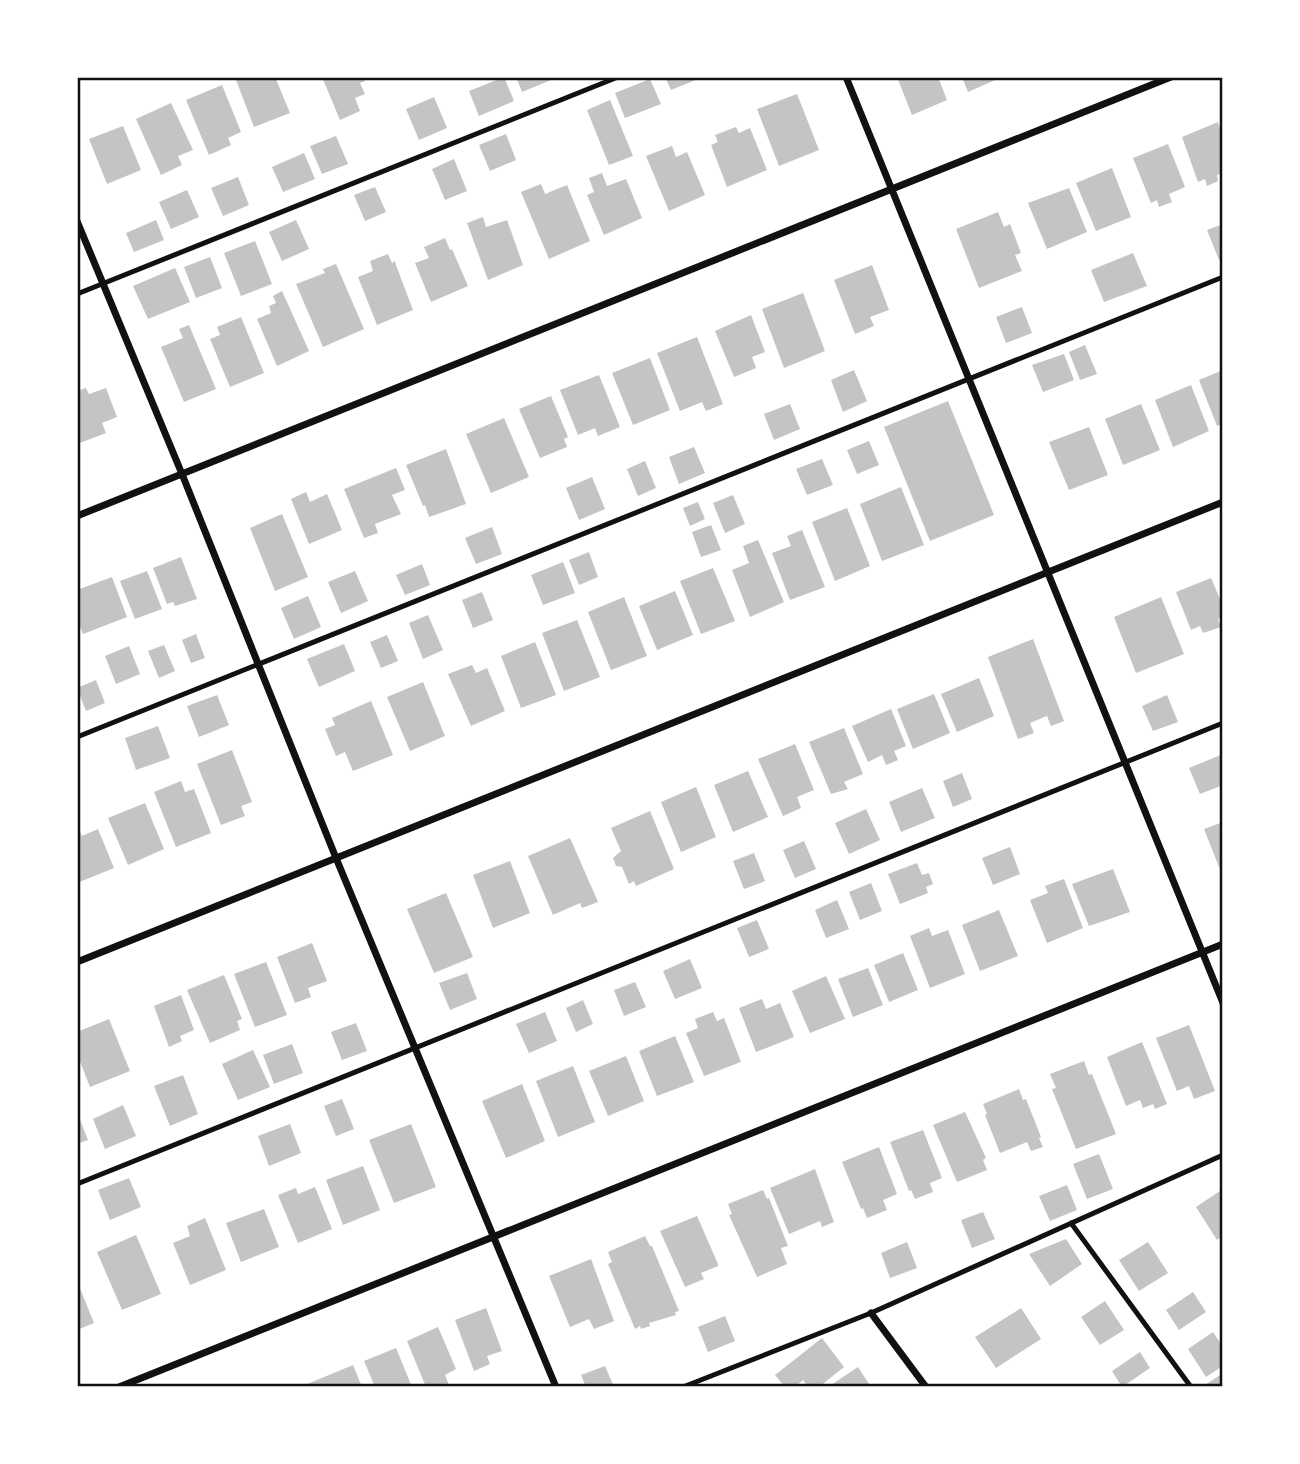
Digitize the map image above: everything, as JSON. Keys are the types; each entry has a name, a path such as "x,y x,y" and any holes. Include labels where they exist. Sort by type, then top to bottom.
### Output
{"street":[{"path":"846,77 1223,1003"},
{"path":"77,516 1171,77"},
{"path":"77,221 336,858 556,1387"},
{"path":"77,962 1223,502"},
{"path":"119,1387 1223,944"},
{"path":"871,1313 926,1387"}],"lane":[{"path":"77,294 618,77"},
{"path":"77,737 1223,277"},
{"path":"77,1184 1223,723"},
{"path":"683,1387 871,1313 1223,1155"},
{"path":"1071,1223 1191,1387"}],"building":[{"path":"244,77 275,77 290,113 254,127 236,80"},
{"path":"322,77 364,77 365,81 360,83 365,94 355,98 360,111 340,120"},
{"path":"504,77 514,101 479,116 469,91"},
{"path":"516,77 550,77 551,80 522,92"},
{"path":"665,77 703,77 671,90"},
{"path":"897,77 938,77 947,100 912,115"},
{"path":"962,77 1002,77 968,92"},
{"path":"650,79 661,104 625,118 615,93"},
{"path":"222,85 241,132 228,138 231,145 209,155 186,100"},
{"path":"797,94 819,150 779,166 757,109"},
{"path":"434,97 447,128 419,140 406,109"},
{"path":"610,100 633,156 609,165 587,110"},
{"path":"171,103 193,150 178,156 182,165 161,175 136,119"},
{"path":"1218,122 1223,137 1223,173 1217,175 1218,181 1207,186 1205,179 1198,182 1182,137"},
{"path":"123,126 141,170 107,184 89,139"},
{"path":"736,127 739,133 750,128 767,170 727,187 711,145 718,142 715,135"},
{"path":"506,134 516,160 490,171 479,145"},
{"path":"336,136 348,164 322,174 310,146"},
{"path":"1168,144 1185,187 1169,194 1172,202 1159,207 1157,200 1151,203 1133,158"},
{"path":"672,146 676,157 687,152 705,195 669,211 646,156"},
{"path":"304,153 315,179 283,192 272,167"},
{"path":"454,159 467,191 445,200 432,169"},
{"path":"1112,168 1131,217 1096,231 1076,183"},
{"path":"602,173 607,186 626,179 642,218 604,235 587,195 594,192 589,178"},
{"path":"238,177 249,205 223,216 211,188"},
{"path":"541,184 545,194 567,185 590,241 549,259 521,192"},
{"path":"375,187 386,212 365,221 354,195"},
{"path":"1069,188 1087,232 1047,249 1028,203"},
{"path":"187,190 199,217 171,229 159,202"},
{"path":"998,212 1004,227 1010,224 1021,253 1015,255 1022,271 979,288 956,229"},
{"path":"483,217 486,227 507,220 523,265 488,280 467,223"},
{"path":"156,220 164,240 134,252 126,233"},
{"path":"296,220 309,249 282,261 269,232"},
{"path":"1223,224 1223,259 1219,260 1207,230"},
{"path":"445,238 468,286 431,302 415,263 429,258 424,247"},
{"path":"255,241 272,284 241,296 224,253"},
{"path":"1133,253 1147,286 1104,302 1091,270"},
{"path":"388,254 392,263 395,261 413,310 377,325 358,277 373,271 370,261"},
{"path":"210,257 222,288 196,298 184,267"},
{"path":"336,264 364,329 323,347 296,284 325,273 323,269"},
{"path":"872,265 889,310 870,317 874,326 855,334 834,280"},
{"path":"175,268 190,302 148,319 133,286"},
{"path":"282,291 309,351 277,366 257,319 271,313 269,306 276,303 273,296"},
{"path":"803,293 825,351 784,368 762,309"},
{"path":"1022,307 1032,333 1006,343 996,317"},
{"path":"751,315 765,352 752,357 756,368 734,377 715,331"},
{"path":"241,317 264,373 230,387 210,339 220,335 217,327"},
{"path":"189,325 216,389 184,402 161,347 183,338 179,329"},
{"path":"697,337 723,404 706,411 702,402 680,411 657,353"},
{"path":"1085,345 1097,374 1080,380 1069,352"},
{"path":"1064,354 1074,380 1043,392 1032,365"},
{"path":"650,358 670,410 633,425 612,373"},
{"path":"854,370 867,401 843,412 831,380"},
{"path":"1223,370 1223,423 1217,426 1199,380"},
{"path":"599,375 620,427 598,436 595,428 578,435 560,390"},
{"path":"1191,385 1209,431 1173,447 1155,400"},
{"path":"86,388 89,394 106,388 117,417 102,423 106,433 77,444 77,391"},
{"path":"551,396 568,437 564,439 567,447 540,458 519,409"},
{"path":"948,401 994,515 930,541 884,427"},
{"path":"790,404 800,429 774,440 764,414"},
{"path":"1141,404 1160,450 1123,465 1105,419"},
{"path":"504,418 529,477 491,493 466,434"},
{"path":"1089,427 1108,475 1069,490 1049,442"},
{"path":"869,441 879,465 857,474 847,450"},
{"path":"694,447 705,473 679,484 669,457"},
{"path":"446,449 466,504 429,517 406,465"},
{"path":"822,459 833,485 807,495 796,469"},
{"path":"645,461 656,488 638,496 627,469"},
{"path":"396,468 405,490 392,495 401,514 375,524 378,533 364,538 344,489"},
{"path":"592,477 605,509 579,520 566,488"},
{"path":"901,487 924,545 882,561 860,504"},
{"path":"306,492 310,502 327,494 342,530 309,544 291,499"},
{"path":"733,495 745,524 725,533 713,503"},
{"path":"698,502 705,519 690,526 683,508"},
{"path":"847,508 870,566 835,581 812,522"},
{"path":"282,514 308,577 275,591 250,528"},
{"path":"711,525 721,550 701,557 692,532"},
{"path":"492,527 502,554 476,564 465,538"},
{"path":"802,530 825,587 790,600 772,553 791,546 787,536"},
{"path":"758,540 784,602 750,617 732,570 749,563 743,546"},
{"path":"589,552 598,577 579,585 569,560"},
{"path":"181,557 197,599 175,606 173,602 167,604 153,568"},
{"path":"563,562 575,593 543,605 531,575"},
{"path":"422,564 430,585 405,595 396,575"},
{"path":"713,568 735,621 701,634 680,581"},
{"path":"147,571 162,609 135,619 120,581"},
{"path":"355,571 368,601 341,613 328,582"},
{"path":"112,577 127,617 83,634 77,619 77,590"},
{"path":"1211,578 1223,606 1223,617 1218,619 1221,627 1203,633 1200,626 1191,630 1176,592"},
{"path":"675,591 693,635 657,650 639,606"},
{"path":"482,592 493,620 473,628 462,600"},
{"path":"308,596 321,627 294,639 281,608"},
{"path":"624,597 647,656 611,670 588,612"},
{"path":"1161,597 1184,654 1136,673 1114,617"},
{"path":"428,615 443,650 423,659 409,623"},
{"path":"577,620 600,677 564,691 542,633"},
{"path":"196,634 205,658 191,663 182,640"},
{"path":"387,635 398,661 381,668 370,642"},
{"path":"1033,639 1064,721 1051,726 1047,716 1030,723 1034,733 1018,739 988,657"},
{"path":"535,642 556,695 521,708 501,656"},
{"path":"344,644 355,671 319,687 307,659"},
{"path":"164,645 175,671 159,678 148,651"},
{"path":"129,646 140,674 116,684 105,656"},
{"path":"472,665 476,673 487,668 505,711 471,726 448,674"},
{"path":"979,678 994,716 957,732 941,694"},
{"path":"96,680 105,703 86,711 77,688"},
{"path":"423,682 445,736 410,751 387,697"},
{"path":"934,694 950,733 913,749 897,709"},
{"path":"217,695 229,725 199,737 187,706"},
{"path":"1167,695 1178,722 1153,731 1142,706"},
{"path":"371,701 393,755 353,771 345,752 336,756 325,729 335,725 332,718"},
{"path":"891,709 906,746 894,751 898,760 886,765 882,755 868,762 852,726"},
{"path":"158,726 170,758 136,770 125,738"},
{"path":"844,728 863,774 844,782 848,789 831,794 809,742"},
{"path":"795,744 814,790 797,797 801,808 783,816 758,759"},
{"path":"232,750 252,802 241,806 245,816 221,825 197,764"},
{"path":"1223,754 1223,785 1200,794 1189,768"},
{"path":"748,771 768,817 733,832 714,785"},
{"path":"962,773 972,799 953,807 943,781"},
{"path":"181,781 185,792 194,789 211,833 176,847 154,792"},
{"path":"696,787 716,837 681,852 661,802"},
{"path":"922,788 935,818 901,832 889,802"},
{"path":"145,803 164,849 128,865 108,818"},
{"path":"866,809 880,840 849,854 835,823"},
{"path":"650,811 674,869 636,886 634,881 629,884 622,867 616,866 613,858 621,851 611,828"},
{"path":"1223,822 1223,877 1204,829"},
{"path":"77,825 82,836 98,829 114,868 77,883"},
{"path":"570,838 598,902 582,908 580,903 553,915 528,856"},
{"path":"804,841 816,869 795,878 783,850"},
{"path":"1010,847 1020,874 993,885 982,858"},
{"path":"754,853 765,881 744,889 733,861"},
{"path":"510,861 530,913 493,928 473,875"},
{"path":"917,863 922,875 929,873 933,884 926,887 928,893 900,904 888,874"},
{"path":"1113,869 1130,912 1089,926 1072,884"},
{"path":"1064,879 1083,928 1047,943 1030,900 1048,893 1045,886"},
{"path":"871,883 882,911 860,920 849,892"},
{"path":"446,893 473,957 434,973 407,909"},
{"path":"837,900 849,929 826,938 815,910"},
{"path":"999,910 1018,956 980,971 962,925"},
{"path":"757,920 769,949 749,957 737,928"},
{"path":"929,928 932,936 948,930 965,974 930,988 910,936"},
{"path":"312,943 327,981 308,988 311,997 295,1003 277,957"},
{"path":"903,953 918,990 889,1002 874,965"},
{"path":"690,959 702,988 675,999 663,971"},
{"path":"266,962 287,1015 255,1027 234,974"},
{"path":"868,968 883,1005 853,1017 838,979"},
{"path":"467,973 477,999 450,1010 439,983"},
{"path":"224,975 242,1019 237,1021 240,1030 210,1043 187,990"},
{"path":"826,976 845,1019 810,1033 792,991"},
{"path":"635,982 646,1007 624,1016 614,990"},
{"path":"181,995 194,1030 180,1036 182,1041 169,1047 154,1006"},
{"path":"762,999 766,1009 780,1003 794,1037 756,1052 739,1008"},
{"path":"583,1000 593,1024 576,1032 566,1008"},
{"path":"545,1012 557,1041 529,1053 516,1024"},
{"path":"713,1012 717,1021 724,1018 741,1062 704,1076 686,1033 698,1028 695,1019"},
{"path":"109,1019 130,1071 90,1087 77,1054 77,1032"},
{"path":"356,1023 367,1051 342,1060 331,1032"},
{"path":"1189,1025 1215,1091 1194,1099 1189,1086 1177,1091 1156,1038"},
{"path":"675,1036 694,1082 657,1096 639,1051"},
{"path":"1142,1042 1167,1104 1155,1109 1153,1104 1143,1108 1140,1100 1126,1106 1107,1057"},
{"path":"292,1044 303,1073 274,1084 263,1055"},
{"path":"253,1050 270,1087 238,1100 222,1064"},
{"path":"626,1056 644,1101 608,1116 589,1071"},
{"path":"1084,1061 1089,1075 1092,1074 1116,1134 1076,1149 1052,1089 1056,1088 1050,1074"},
{"path":"573,1066 595,1122 558,1137 536,1081"},
{"path":"183,1075 198,1114 170,1126 154,1086"},
{"path":"522,1084 545,1141 506,1158 482,1101"},
{"path":"1019,1089 1023,1100 1026,1099 1043,1147 1031,1151 1027,1142 1000,1153 983,1104"},
{"path":"342,1099 354,1129 336,1136 324,1106"},
{"path":"123,1105 136,1136 105,1149 93,1119"},
{"path":"77,1112 88,1140 77,1144"},
{"path":"965,1112 986,1158 983,1160 987,1170 957,1182 933,1125"},
{"path":"290,1124 301,1153 269,1166 258,1136"},
{"path":"411,1124 436,1187 394,1203 369,1140"},
{"path":"923,1130 942,1178 930,1183 933,1192 915,1199 911,1190 909,1191 890,1142"},
{"path":"879,1147 897,1194 883,1200 887,1210 867,1218 842,1162"},
{"path":"1099,1154 1113,1189 1087,1199 1073,1164"},
{"path":"363,1166 380,1210 343,1225 326,1180"},
{"path":"815,1169 834,1222 822,1227 820,1221 789,1234 770,1188"},
{"path":"129,1178 141,1207 110,1220 98,1190"},
{"path":"1067,1185 1077,1210 1050,1221 1039,1196"},
{"path":"315,1187 332,1229 298,1243 278,1195 296,1188 298,1194"},
{"path":"1223,1189 1223,1236 1217,1240 1196,1207"},
{"path":"763,1190 767,1199 769,1198 788,1246 781,1248 787,1264 757,1277 729,1215 732,1214 728,1204"},
{"path":"264,1209 279,1247 241,1262 226,1223"},
{"path":"983,1212 995,1239 972,1248 961,1220"},
{"path":"697,1216 718,1266 701,1273 704,1279 685,1287 660,1231"},
{"path":"205,1218 226,1270 190,1285 173,1243 190,1236 187,1226"},
{"path":"136,1235 161,1294 122,1310 97,1252"},
{"path":"645,1236 652,1246 679,1311 675,1312 676,1315 649,1323 650,1326 635,1329 608,1264 612,1262 608,1252"},
{"path":"1066,1239 1082,1264 1050,1286 1029,1254"},
{"path":"907,1242 917,1268 890,1278 881,1253"},
{"path":"1148,1242 1168,1273 1139,1291 1119,1260"},
{"path":"591,1259 614,1321 594,1329 589,1319 570,1327 549,1276"},
{"path":"77,1281 94,1323 77,1330"},
{"path":"1193,1292 1206,1312 1179,1330 1166,1310"},
{"path":"1105,1301 1124,1330 1100,1345 1081,1317"},
{"path":"486,1308 502,1351 487,1356 490,1364 474,1371 455,1320"},
{"path":"1021,1308 1041,1339 996,1368 975,1337"},
{"path":"725,1316 735,1341 708,1352 698,1327"},
{"path":"438,1327 456,1369 445,1375 449,1385 426,1387 407,1341"},
{"path":"1213,1332 1223,1347 1223,1366 1206,1377 1188,1349"},
{"path":"822,1338 844,1367 819,1387 808,1387 803,1380 795,1387 785,1387 775,1375"},
{"path":"396,1348 412,1387 375,1387 364,1361"},
{"path":"1140,1352 1150,1368 1122,1387 1112,1371"},
{"path":"353,1365 362,1387 300,1387"},
{"path":"605,1366 614,1387 586,1387 581,1375"},
{"path":"858,1367 871,1387 828,1387"},
{"path":"1223,1373 1223,1387 1202,1387"}]}
